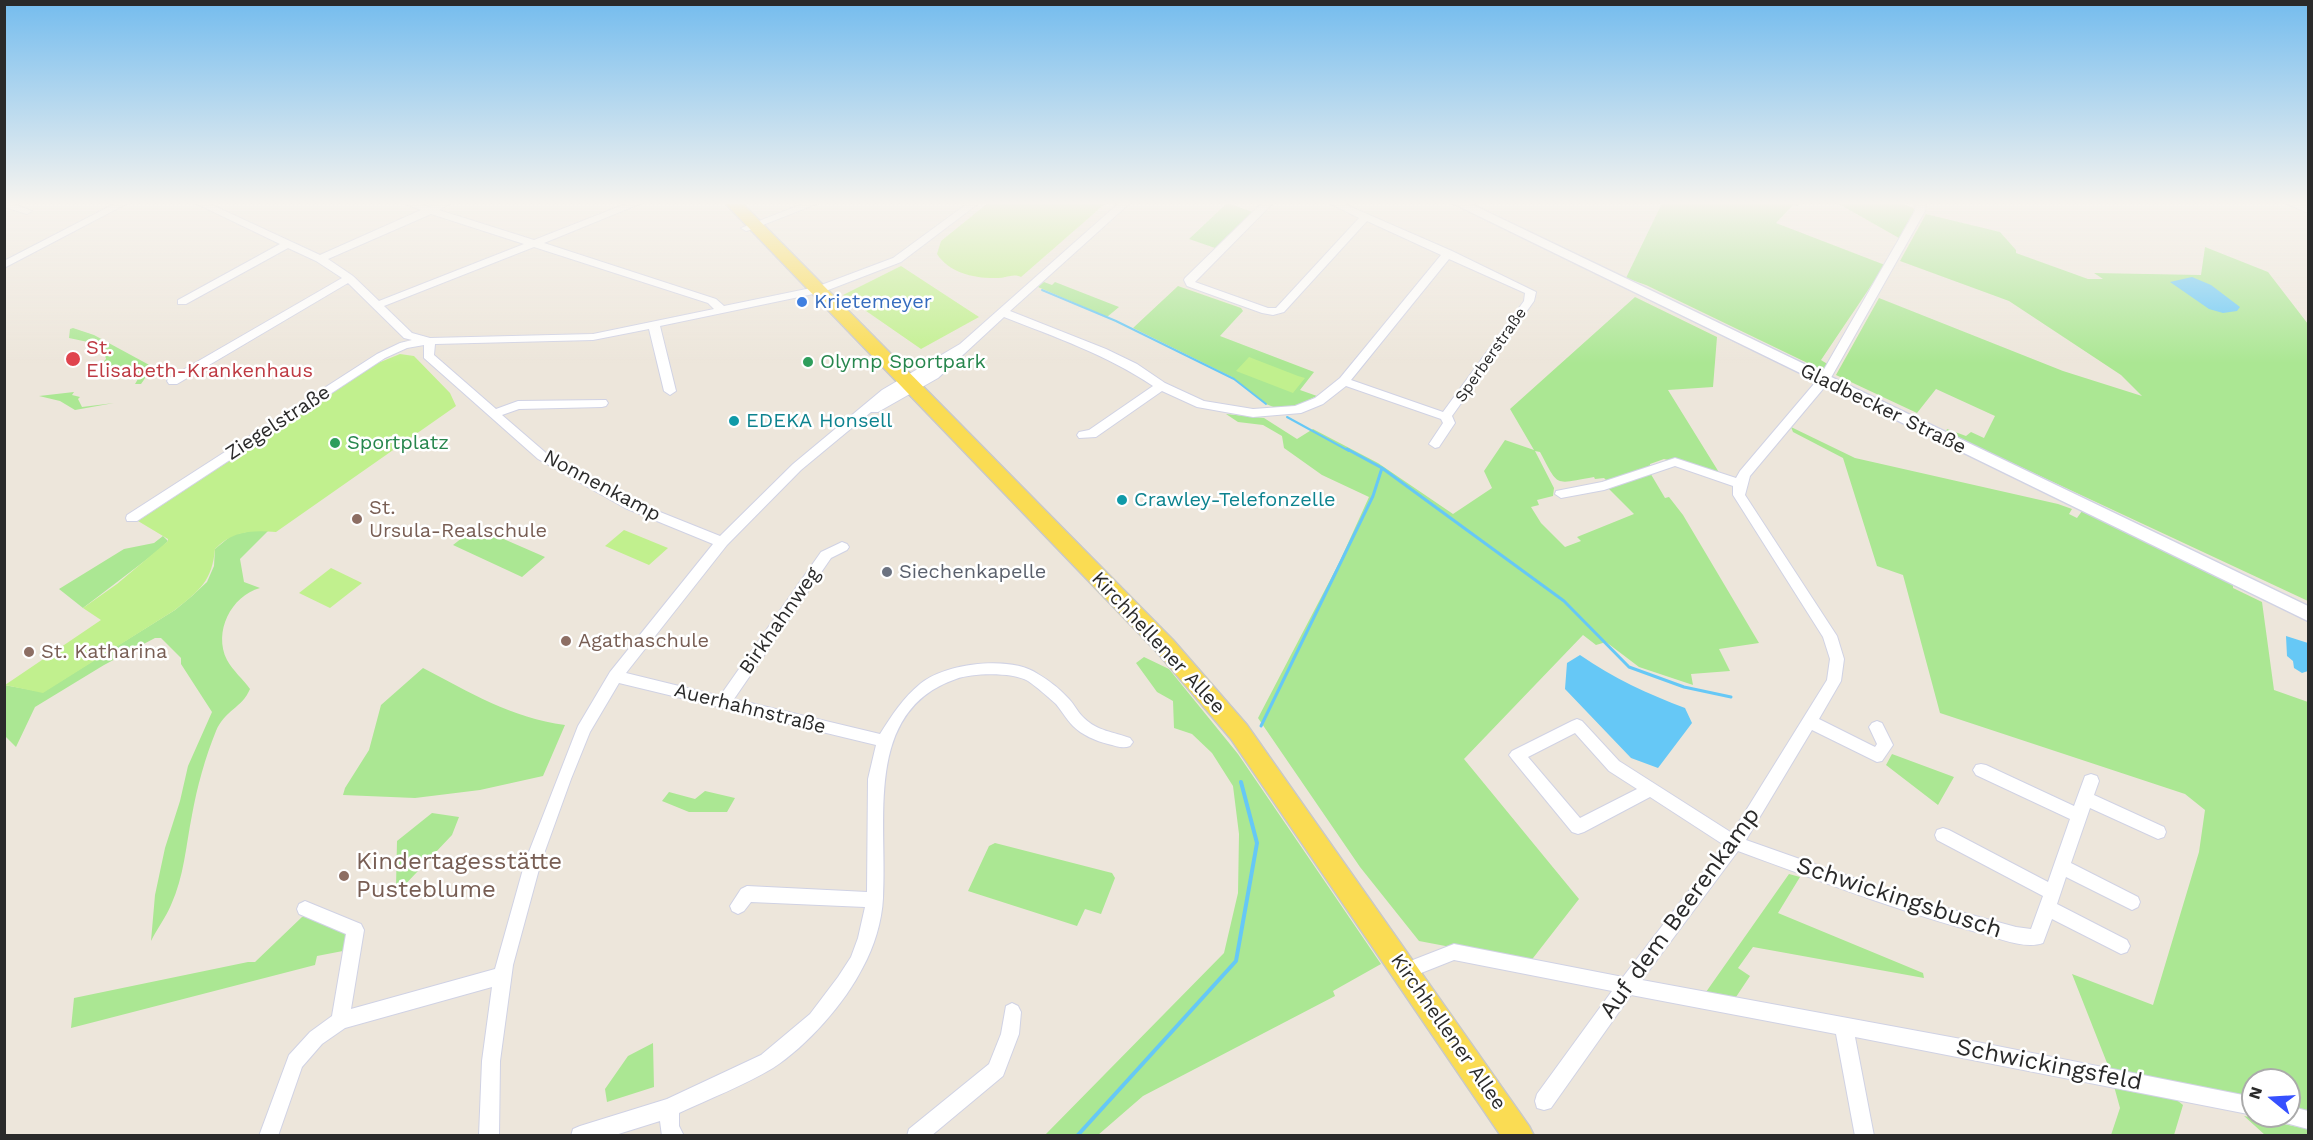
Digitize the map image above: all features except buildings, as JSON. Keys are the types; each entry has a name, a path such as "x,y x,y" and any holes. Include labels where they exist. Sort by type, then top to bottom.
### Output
{"main road":[{"name":"Kirchhellener Allee","path":"783,256 911,383 1165,646 1239,732 1519,1136"},
{"name":"Gladbecker Straße","path":"1569,256 2308,614"}],"street":[{"path":"4,265 21,256"},
{"path":"182,302 265,256"},
{"path":"315,256 349,278 408,336 429,341 593,337 819,290 902,256"},
{"path":"320,259 326,256"},
{"path":"378,305 501,256"},
{"path":"575,256 712,300 722,310"},
{"path":"489,1136 491,1061 501,976 533,862 563,778 583,730 615,676 722,542 797,467 856,418 911,383 934,375 1065,256"},
{"path":"1213,256 1189,280 1191,284 1274,312 1280,310 1329,256"},
{"path":"1002,312 1102,351 1133,367 1161,386 1201,404 1253,413 1304,408 1330,395 1344,381 1445,256"},
{"name":"Sperberstraße","path":"1446,416 1529,301 1531,292 1455,256"},
{"path":"1561,494 1604,486 1675,462 1740,484 1744,474 1824,380 1894,256"},
{"path":"173,381 349,278"},
{"path":"654,325 670,391"},
{"name":"Nonnenkamp","path":"429,341 428,356 542,456 630,505 722,542"},
{"name":"Ziegelstraße","path":"132,518 381,356 404,345 429,341"},
{"name":"Sperberstraße","path":"1344,381 1446,416"},
{"path":"1083,435 1092,434 1161,386"},
{"path":"494,414 518,405 602,403"},
{"name":"Sperberstraße","path":"1435,444 1449,423 1446,416"},
{"name":"Auf dem Beerenkamp","path":"1544,1101 1735,843 1834,681 1837,659 1830,636 1739,495 1740,484"},
{"name":"Birkhahnweg","path":"724,702 826,555 842,547"},
{"path":"580,1136 670,1108 767,1061 816,1020 857,962 867,938 875,900 876,779 884,741 904,708 927,686 956,673 990,669 1008,670 1031,676 1062,701 1079,723 1100,736 1125,742"},
{"name":"Auerhahnstraße","path":"615,676 884,741"},
{"path":"1811,722 1877,756 1885,745 1876,727"},
{"path":"1649,790 1578,827 1517,755 1577,725 1614,766 1735,843"},
{"path":"1981,770 2079,816"},
{"name":"Schwickingsbusch","path":"1735,843 1872,894 2016,935 2037,937 2091,781"},
{"path":"2085,798 2158,832"},
{"path":"1943,835 2121,946"},
{"path":"2061,867 2132,902"},
{"path":"738,906 747,894 875,900"},
{"path":"305,909 355,930 340,1021"},
{"name":"Schwickingsfeld","path":"1406,971 1454,952 2241,1104"},
{"path":"268,1136 295,1061 316,1038 340,1021 501,976"},
{"path":"916,1136 996,1070 1010,1034 1012,1012"},
{"path":"1844,1026 1865,1136"},
{"path":"670,1108 669,1130 675,1136"}],"green space":[{"path":"939,256 1045,256 1021,277 1001,278 964,274 942,261"},
{"path":"1636,256 1862,256 1885,265 1821,360 1829,365 1824,371 1646,285 1626,278"},
{"path":"1903,256 2025,256 2088,279 2103,279 2094,273 2201,275 2204,256 2228,256 2268,272 2308,324 2308,601 1946,432 1947,429 1966,436 1971,432 1984,438 1995,416 1936,389 1917,413 1836,375 1879,298 2063,371 2142,396 2121,375 2009,301 1900,261"},
{"path":"901,266 979,317 921,349 843,295"},
{"path":"1044,282 1052,285 1055,282 1119,307 1107,317 1038,287"},
{"path":"1178,286 1241,308 1243,311 1220,336 1314,372 1300,390 1317,396 1298,405 1276,408 1266,404 1232,377 1133,328"},
{"path":"1635,297 1717,337 1713,387 1668,390 1720,474 1664,459 1650,464 1650,467 1608,482 1604,478 1595,479 1594,477 1564,482 1555,478 1540,452 1535,451 1554,488 1553,496 1537,500 1539,505 1531,507 1541,523 1565,547 1581,541 1577,537 1634,514 1607,487 1649,471 1665,498 1669,497 1683,515 1759,643 1719,649 1730,671 1691,674 1693,685 1639,667 1606,642 1596,645 1583,635 1464,759 1579,899 1530,962 1419,941 1360,867 1258,718 1339,563 1369,497 1322,475 1284,448 1282,436 1263,425 1238,422 1226,414 1264,418 1297,439 1313,429 1378,463 1453,514 1492,488 1484,471 1505,440 1534,450 1510,409"},
{"path":"70,329 94,335 153,367 141,384 135,384 138,379 123,369 94,372 106,359 102,345 69,338"},
{"path":"400,354 414,356 450,393 456,406 276,532 243,533 228,538 215,549 208,577 184,603 43,693 5,685 101,620 83,608 117,584 168,541 138,521 378,363"},
{"path":"1249,357 1305,378 1293,393 1236,371"},
{"path":"74,392 72,395 80,397 78,399 82,407 114,403 75,410 60,401 39,396"},
{"path":"1791,427 1855,458 2058,504 2072,509 2069,514 2077,518 2082,511 2233,585 2233,588 2262,602 2274,690 2308,702 2308,1111 2301,1108 2301,1068 2241,1068 2241,1095 2179,1083 2178,1101 2183,1105 2174,1135 2111,1135 2120,1108 2109,1068 2072,974 2153,1005 2199,852 2205,810 2185,794 1940,713 1903,575 1877,566 1843,458 1793,432"},
{"path":"476,527 545,557 522,577 453,545"},
{"path":"255,530 268,531 240,559 244,582 260,588 250,592 233,607 227,616 222,638 227,660 250,689 243,701 224,718 216,731 199,783 179,883 169,910 151,941 155,895 165,848 188,766 212,712 181,664 181,658 161,638 155,638 104,665 35,707 16,747 5,736 4,685 43,692 175,610 207,582 214,566 215,549 232,535"},
{"path":"624,530 668,548 649,565 605,546"},
{"path":"163,536 168,541 159,550 83,608 59,589 124,549 154,543"},
{"path":"331,568 362,583 330,608 299,593"},
{"path":"1144,657 1169,669 1238,754 1381,964 1333,991 1335,996 1143,1096 1098,1135 1045,1135 1224,953 1238,893 1239,834 1233,786 1212,753 1192,734 1174,728 1173,701 1157,692 1136,663"},
{"path":"423,668 474,695 509,710 527,717 565,725 543,776 480,790 415,798 343,795 369,750 381,705"},
{"path":"1892,754 1954,777 1938,805 1886,765"},
{"path":"705,791 735,798 727,812 689,812 662,801 669,792 695,799"},
{"path":"432,813 459,817 452,835 400,890 396,887 397,841"},
{"path":"995,843 1112,873 1115,878 1101,914 1085,909 1077,926 968,891 989,846"},
{"path":"1789,874 1800,877 1778,913 1923,973 1924,978 1753,947 1738,968 1750,976 1736,997 1706,992"},
{"path":"311,914 350,937 348,950 317,956 315,965 71,1028 74,998 255,962 302,917"},
{"path":"653,1043 654,1087 607,1102 605,1089 628,1056"},
{"path":"2257,1128 2308,1129 2308,1135 2265,1135"}],"water":[{"path":"2192,277 2211,285 2240,307 2237,311 2223,313 2209,309 2170,282"},
{"path":"2286,636 2308,643 2308,671 2302,673 2294,668 2293,661 2287,656"},
{"path":"1580,655 1631,685 1685,708 1692,723 1658,768 1631,758 1565,689 1567,663"}],"waterway":[{"path":"1042,290 1116,321 1234,379 1266,404"},
{"path":"1287,417 1349,451"},
{"path":"1347,449 1382,468"},
{"path":"1261,726 1373,496 1382,468"},
{"path":"1382,468 1564,601 1629,667 1684,687 1731,697"},
{"path":"1077,1136 1236,961 1257,843 1241,782"}],"place":[{"name":"Krietemeyer","path":"802,302"},
{"name":"St. Elisabeth-Krankenhaus","path":"73,359"},
{"name":"Olymp Sportpark","path":"808,362"},
{"name":"EDEKA Honsell","path":"734,421"},
{"name":"Sportplatz","path":"335,443"},
{"name":"Crawley-Telefonzelle","path":"1122,500"},
{"name":"St. Ursula-Realschule","path":"357,519"},
{"name":"Siechenkapelle","path":"887,572"},
{"name":"Agathaschule","path":"566,641"},
{"name":"St. Katharina","path":"29,652"},
{"name":"Kindertagesstätte Pusteblume","path":"344,876"}]}
